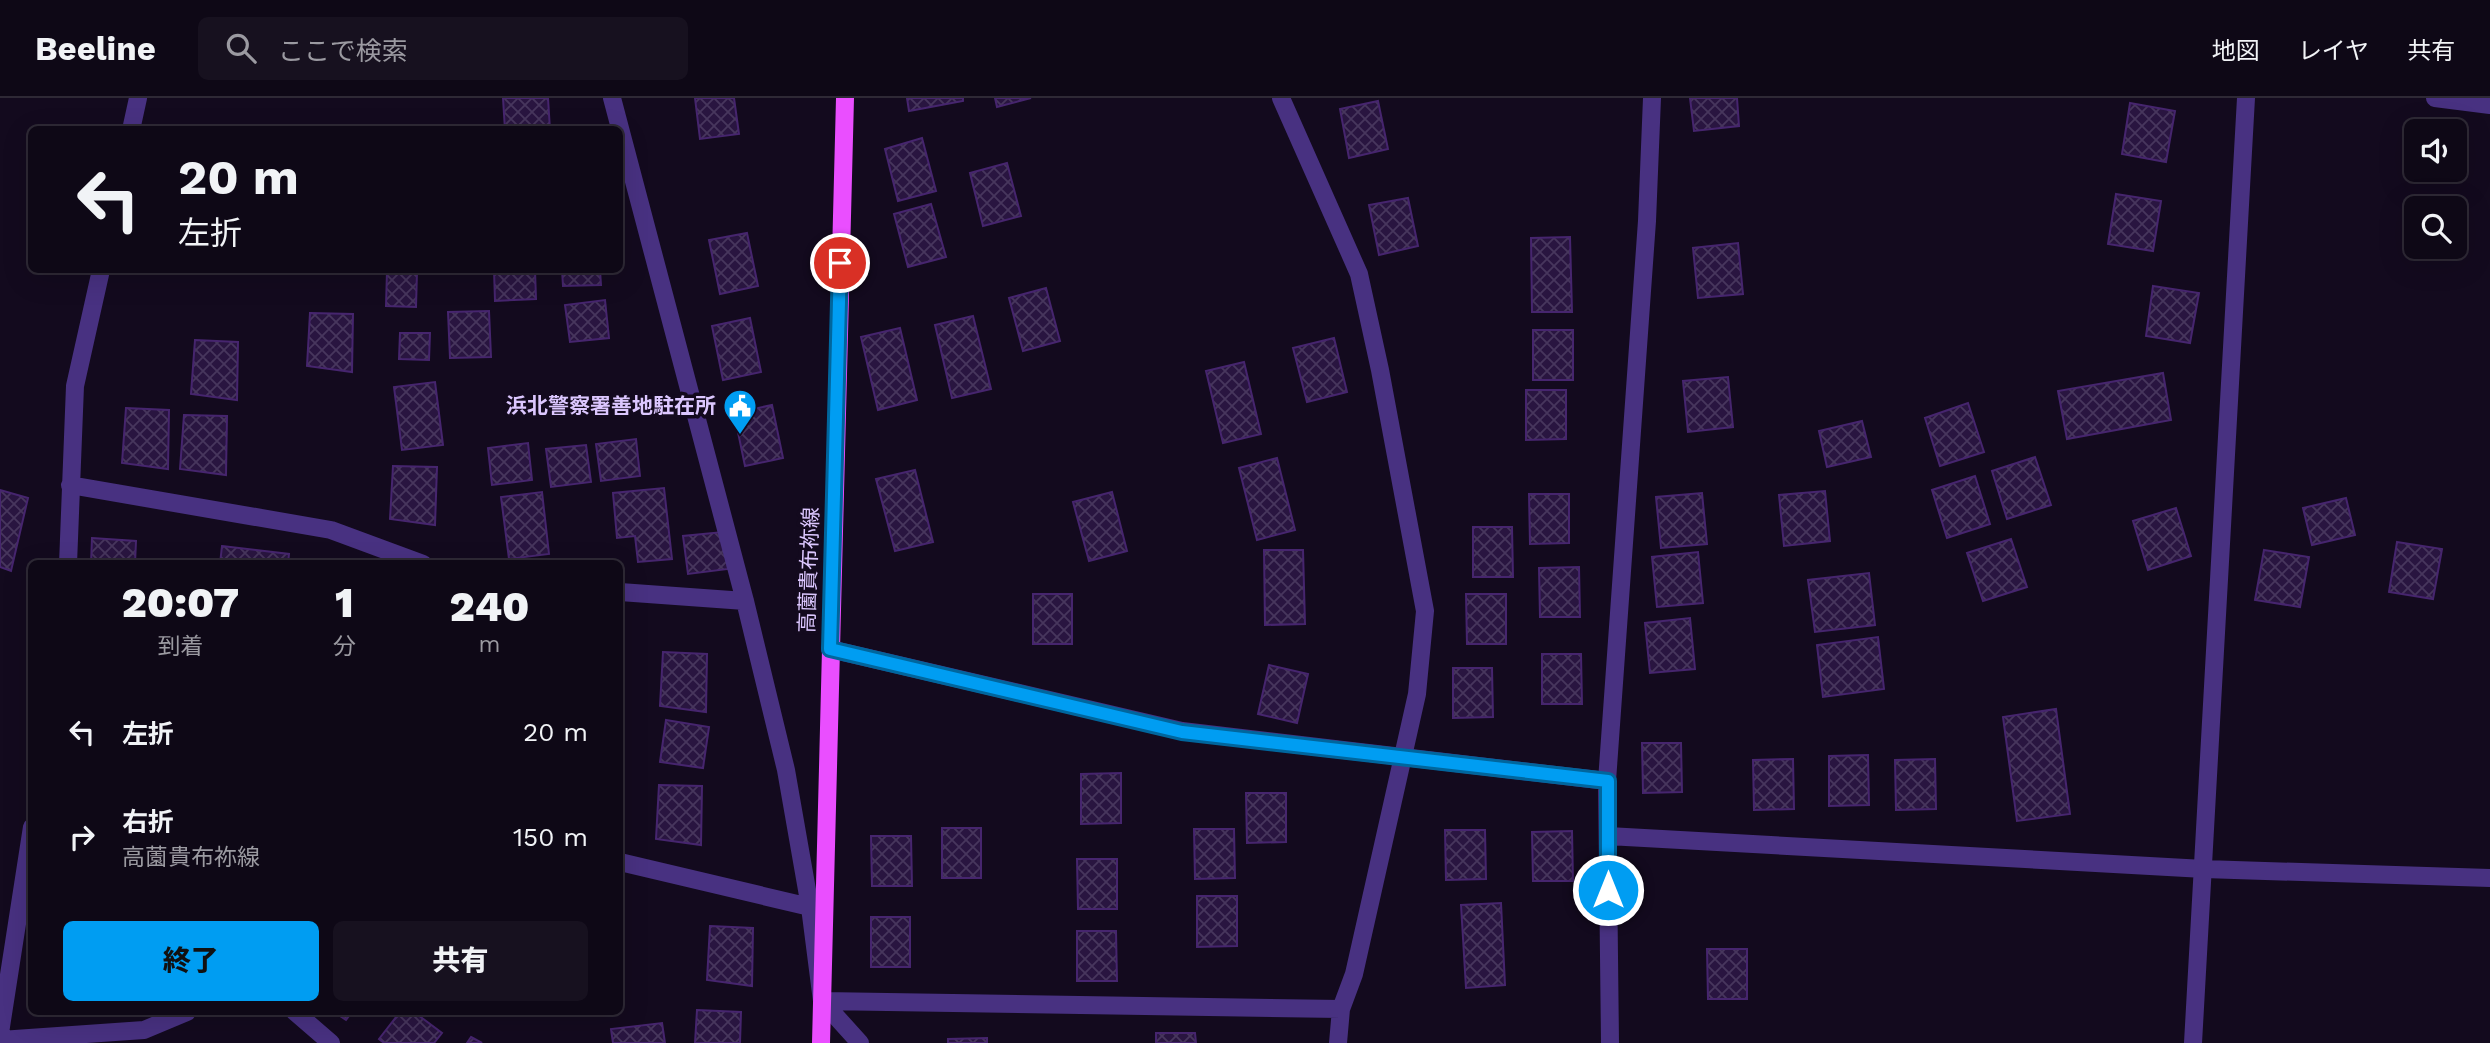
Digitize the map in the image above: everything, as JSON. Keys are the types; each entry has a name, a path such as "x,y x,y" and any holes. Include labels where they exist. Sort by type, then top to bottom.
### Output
{"main road":[{"name":"高薗貴布祢線","path":"821,1043 845,98"}],"street":[{"path":"132,126 138,98"},
{"path":"612,98 619,126"},
{"path":"1281,98 1359,274 1426,611 1417,694 1404,758 1354,974 1341,1009 1338,1043"},
{"path":"1610,1043 1608,781 1647,221 1652,98"},
{"path":"2193,1043 2246,98"},
{"path":"2435,98 2490,105"},
{"path":"623,140 745,601 786,770 810,907 822,1002 860,1043"},
{"path":"68,560 75,386 101,273"},
{"path":"70,485 331,530 412,560"},
{"path":"623,592 745,601"},
{"path":"830,649 1182,732 1608,781"},
{"path":"1608,836 2204,869 2490,878"},
{"path":"0,1033 28,853"},
{"path":"623,863 810,907"},
{"path":"822,1002 1341,1009"},
{"path":"0,1040 145,1030 180,1015"},
{"path":"298,1015 331,1043"}],"building":[{"path":"503,98 548,98 550,126 505,126"},
{"path":"695,98 734,98 739,134 700,139"},
{"path":"907,98 963,98 963,101 909,111"},
{"path":"995,98 1031,98 997,107"},
{"path":"1690,98 1737,98 1739,126 1694,131"},
{"path":"1378,101 1388,149 1349,158 1340,109"},
{"path":"2130,103 2175,111 2166,162 2122,154"},
{"path":"922,138 936,191 898,201 885,149"},
{"path":"1007,163 1021,216 983,226 970,173"},
{"path":"2116,194 2161,201 2153,251 2108,244"},
{"path":"1408,198 1418,246 1379,255 1369,205"},
{"path":"931,204 946,257 908,267 894,214"},
{"path":"747,233 758,286 720,294 709,240"},
{"path":"1570,237 1572,312 1532,312 1531,238"},
{"path":"1738,243 1743,294 1698,298 1693,248"},
{"path":"387,273 417,273 416,307 386,306"},
{"path":"494,273 535,273 536,299 495,301"},
{"path":"562,273 600,273 601,285 563,286"},
{"path":"2153,286 2199,293 2190,343 2146,336"},
{"path":"1046,288 1060,341 1023,351 1009,298"},
{"path":"605,300 609,338 570,342 565,305"},
{"path":"489,311 491,357 450,358 448,312"},
{"path":"310,313 353,314 352,372 307,366"},
{"path":"973,316 991,389 952,398 935,325"},
{"path":"750,318 761,372 723,380 712,326"},
{"path":"900,328 917,400 878,410 861,337"},
{"path":"1533,330 1573,330 1573,380 1533,380"},
{"path":"400,333 430,333 429,360 399,359"},
{"path":"1334,338 1347,392 1307,402 1293,348"},
{"path":"195,340 238,342 237,400 191,394"},
{"path":"1244,362 1261,434 1223,443 1206,371"},
{"path":"2163,373 2171,420 2067,439 2058,391"},
{"path":"1728,377 1733,427 1688,432 1683,381"},
{"path":"435,382 443,445 402,450 394,387"},
{"path":"1526,390 1566,390 1566,439 1526,440"},
{"path":"1968,403 1984,452 1940,466 1925,418"},
{"path":"772,405 783,458 745,466 734,413"},
{"path":"126,408 169,410 168,469 122,463"},
{"path":"184,415 227,416 226,475 180,469"},
{"path":"1862,421 1871,457 1827,467 1819,431"},
{"path":"636,439 640,476 601,481 596,444"},
{"path":"528,443 532,480 492,485 488,448"},
{"path":"586,445 591,482 551,487 546,449"},
{"path":"2035,457 2051,505 2007,519 1992,471"},
{"path":"1277,458 1295,530 1257,540 1239,468"},
{"path":"393,466 437,467 435,525 390,519"},
{"path":"915,470 933,542 895,551 876,479"},
{"path":"1975,476 1990,524 1947,538 1932,490"},
{"path":"664,488 672,559 638,562 635,536 617,538 613,493"},
{"path":"0,490 28,498 11,571 0,567"},
{"path":"1825,491 1830,541 1784,546 1779,495"},
{"path":"542,492 549,554 509,559 501,497"},
{"path":"1112,492 1127,551 1089,561 1073,502"},
{"path":"1702,493 1707,544 1661,548 1656,497"},
{"path":"1529,494 1569,494 1569,543 1530,544"},
{"path":"2346,498 2355,535 2312,545 2303,508"},
{"path":"2176,508 2191,556 2148,570 2133,521"},
{"path":"1473,527 1512,527 1513,577 1473,577"},
{"path":"723,532 728,569 688,574 683,536"},
{"path":"92,538 136,541 135,560 91,560"},
{"path":"2011,539 2027,587 1983,601 1967,553"},
{"path":"2397,542 2442,549 2433,599 2389,592"},
{"path":"222,546 289,554 288,560 220,560"},
{"path":"1264,550 1303,550 1305,624 1265,625"},
{"path":"2264,550 2309,557 2300,607 2255,600"},
{"path":"1698,552 1703,603 1657,607 1652,557"},
{"path":"1579,567 1580,617 1540,617 1539,568"},
{"path":"1869,573 1875,625 1815,632 1808,580"},
{"path":"1033,594 1072,594 1072,644 1033,644"},
{"path":"1466,594 1506,594 1506,644 1467,644"},
{"path":"1690,618 1695,669 1650,673 1645,623"},
{"path":"1878,637 1884,689 1823,697 1817,645"},
{"path":"663,652 707,654 706,712 660,706"},
{"path":"1542,654 1581,654 1582,704 1542,704"},
{"path":"1269,665 1308,674 1297,723 1258,714"},
{"path":"1453,668 1492,668 1493,717 1453,718"},
{"path":"2056,709 2070,814 2017,821 2003,717"},
{"path":"666,720 709,727 703,768 660,762"},
{"path":"1642,743 1681,743 1682,792 1643,793"},
{"path":"1868,755 1869,805 1829,806 1829,756"},
{"path":"1793,759 1794,809 1754,810 1753,760"},
{"path":"1935,759 1936,809 1896,810 1895,760"},
{"path":"1121,773 1121,823 1081,824 1081,774"},
{"path":"659,785 702,786 701,845 656,839"},
{"path":"1246,793 1286,793 1286,842 1247,843"},
{"path":"942,828 981,828 981,878 942,878"},
{"path":"1194,829 1234,829 1235,878 1195,879"},
{"path":"1445,830 1485,830 1486,879 1446,880"},
{"path":"1572,831 1573,881 1533,881 1532,832"},
{"path":"871,836 911,836 912,886 872,886"},
{"path":"1077,859 1117,859 1117,909 1078,909"},
{"path":"1197,896 1237,896 1237,946 1197,947"},
{"path":"1501,903 1505,985 1466,988 1461,905"},
{"path":"871,917 910,917 910,967 871,967"},
{"path":"710,926 753,928 752,986 707,980"},
{"path":"1077,931 1116,931 1117,981 1077,981"},
{"path":"1707,949 1747,949 1747,999 1708,999"},
{"path":"697,1010 741,1012 740,1043 695,1043"},
{"path":"398,1015 418,1015 442,1033 434,1043 384,1043 379,1039"},
{"path":"662,1023 665,1043 613,1043 611,1029"},
{"path":"1156,1033 1195,1033 1196,1043 1156,1043"},
{"path":"471,1037 482,1043 467,1043"},
{"path":"987,1038 987,1043 948,1043 948,1039"}],"place":[{"name":"浜北警察署善地駐在所","path":"740,436"}],"route":[{"path":"840,263 830,649 1182,732 1608,781 1608,890"}]}
